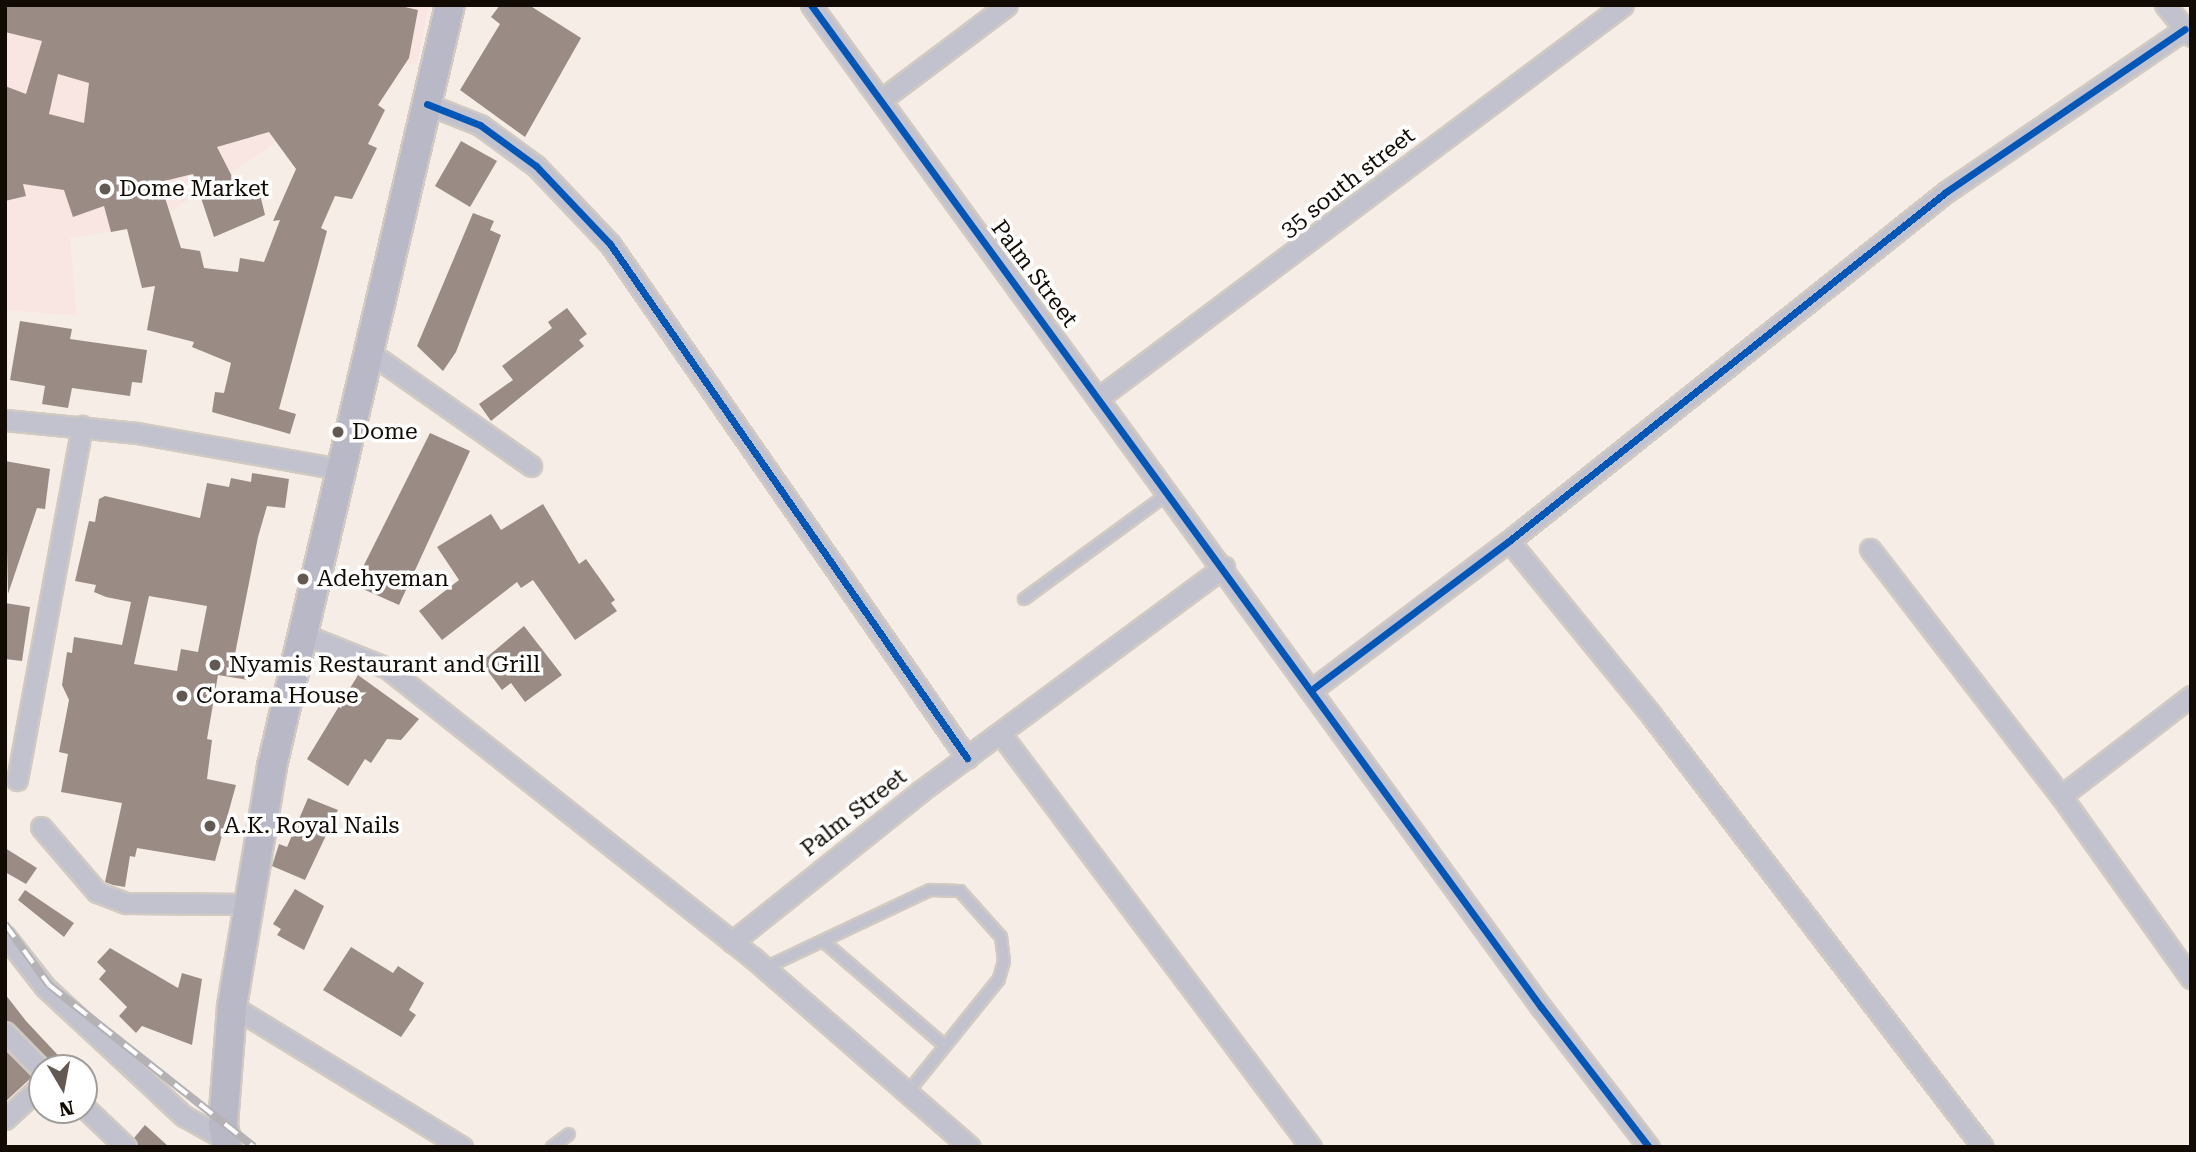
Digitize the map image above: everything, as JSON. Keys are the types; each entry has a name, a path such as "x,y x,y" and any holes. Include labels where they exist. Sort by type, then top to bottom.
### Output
{"main road":[{"path":"230,1144 232,1006 247,904 300,632 450,5"}],"street":[{"name":"Palm Street","path":"732,942 967,758 1224,567 1101,396 811,5"},
{"path":"882,99 1007,5"},
{"name":"35 south street","path":"1101,396 1623,5"},
{"path":"1314,688 1509,541 1946,192 2188,33 2165,5"},
{"path":"427,104 480,125 536,166 610,244 967,758"},
{"path":"369,352 531,466"},
{"path":"5,420 82,426 340,469"},
{"path":"17,780 82,426"},
{"path":"1509,541 1660,727 1983,1147"},
{"path":"1870,549 2061,796 2191,978"},
{"path":"1224,567 1314,688 1541,1007 1649,1147"},
{"path":"300,632 387,668 765,968 970,1147"},
{"path":"2061,796 2191,696"},
{"path":"1000,733 1311,1147"},
{"path":"41,827 97,892 126,903 247,904"},
{"path":"5,936 45,987 160,1094 184,1116 230,1144"},
{"path":"232,1006 462,1147"},
{"path":"5,1032 28,1056"},
{"path":"5,1119 28,1098"},
{"path":"98,1120 126,1147"}],"lane":[{"path":"1024,599 1169,493"},
{"path":"765,968 930,890 960,891 1001,937 1004,961 999,979 909,1091"},
{"path":"823,940 945,1046"},
{"path":"552,1147 569,1134"}],"shaded area":[{"name":"Dome Market","path":"5,5 429,5 417,64 365,66 260,154 149,225 70,238 77,316 5,310"}],"building":[{"name":"Dome Market","path":"5,5 396,5 418,10 409,58 378,105 385,110 368,144 377,148 352,199 335,196 321,228 327,231 279,409 296,414 290,434 212,412 215,392 224,393 231,363 192,347 194,342 147,330 155,286 142,288 127,229 111,232 104,206 73,217 64,190 23,184 26,196 5,201 5,86 26,94 42,41 5,32","holes":["58,74 89,83 84,123 49,114","269,132 296,169 273,221 280,220 264,262 240,258 238,272 204,268 200,251 181,248 160,182 193,174 214,237 265,215 259,190 241,194 217,147"]},
{"path":"500,5 529,5 581,38 525,137 460,90 500,24 491,17"},
{"path":"461,141 497,161 470,207 435,186"},
{"path":"473,213 494,221 490,230 501,235 456,352 443,371 417,346"},
{"path":"567,308 587,334 579,340 584,346 491,421 479,404 513,380 502,366 552,328 548,322"},
{"path":"20,321 72,329 70,339 147,350 142,383 132,382 130,396 72,388 68,408 42,404 45,386 10,380"},
{"path":"430,433 470,451 399,605 354,585"},
{"path":"5,461 50,469 45,509 37,508 8,594"},
{"path":"252,473 289,479 285,508 267,506 258,537 234,659 252,662 248,680 218,675 207,739 212,740 207,779 236,785 215,861 137,848 135,857 130,856 125,887 113,885 105,882 122,803 61,792 68,754 59,752 69,700 62,685 67,652 72,653 74,637 122,645 131,602 106,597 94,592 96,585 75,581 89,521 95,522 99,499 105,496 200,518 207,483 229,487 231,478 251,482","holes":["149,596 207,606 198,652 181,649 177,671 134,664"]},
{"path":"543,504 579,564 586,559 615,600 611,603 617,611 575,640 533,580 521,588 517,582 442,640 419,611 459,580 437,547 491,514 501,530"},
{"path":"5,603 30,607 22,661 5,659"},
{"path":"524,626 562,675 525,702 511,683 502,690 481,662"},
{"path":"358,675 419,719 401,740 387,739 371,763 365,759 348,786 307,759"},
{"path":"308,798 338,810 305,880 272,866 279,844 287,847"},
{"path":"5,848 37,868 26,884 5,872"},
{"path":"295,889 324,906 304,950 277,935 281,929 273,924"},
{"path":"25,890 74,923 64,937 18,900"},
{"path":"351,947 393,973 398,966 424,983 409,1010 416,1015 401,1037 323,990"},
{"path":"110,948 178,988 182,973 202,979 192,1045 142,1026 136,1033 119,1016 127,1007 99,979 106,971 97,962"},
{"path":"5,994 57,1054 40,1054 5,1020"},
{"path":"5,1050 28,1073 28,1081 5,1102"},
{"path":"145,1125 169,1147 138,1147 134,1138"}],"railway":[{"path":"5,924 49,985 254,1147"}],"cycle path":[{"path":"811,5 1541,1007 1649,1147"},
{"path":"1314,688 1509,541 1946,192 2185,29"},
{"path":"427,104 480,125 536,166 610,244 967,758"}],"place":[{"name":"Dome Market","path":"105,189"},
{"name":"Dome","path":"338,432"},
{"name":"Adehyeman","path":"303,579"},
{"name":"Nyamis Restaurant and Grill","path":"215,665"},
{"name":"Corama House","path":"182,696"},
{"name":"A.K. Royal Nails","path":"210,826"}]}
